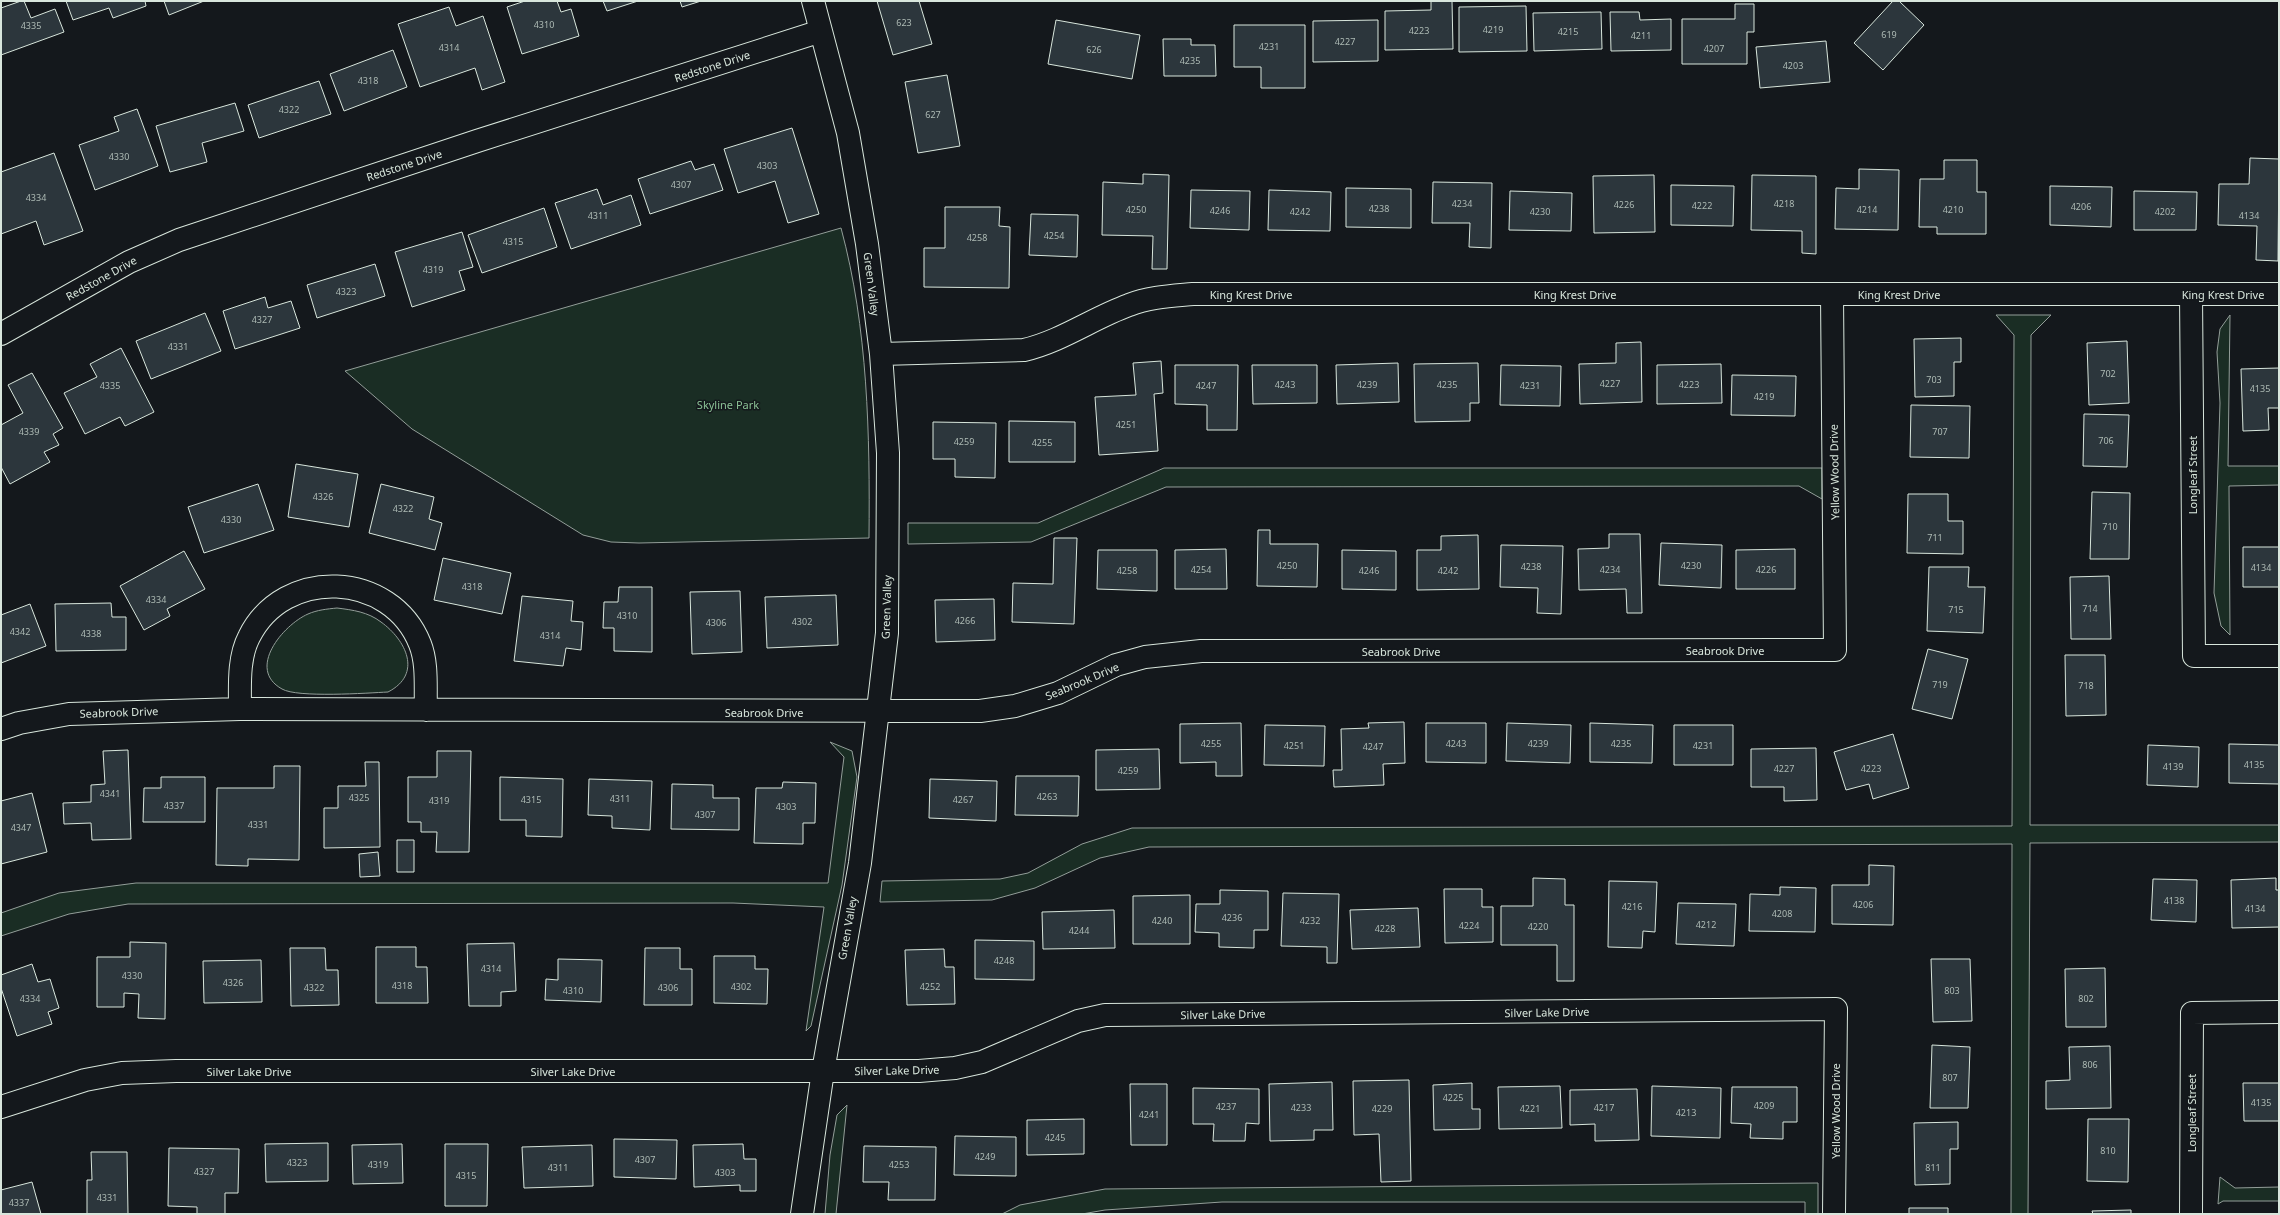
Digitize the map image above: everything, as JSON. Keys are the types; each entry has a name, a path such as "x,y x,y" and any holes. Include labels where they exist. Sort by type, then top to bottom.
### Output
{"street":[{"name":"Green Valley","path":"802,1214 824,1071 860,863 870,788 876,712 887,633 888,453 881,354 867,244 848,133 814,1"},
{"name":"Redstone Drive","path":"1,334 129,262 178,240 469,144 821,31"},
{"name":"King Krest Drive","path":"881,354 1024,350 1044,345 1129,305 1149,299 1193,294 2279,294"},
{"name":"Yellow Wood Drive","path":"1832,294 1835,650"},
{"name":"Longleaf Street","path":"2191,294 2194,656 2279,656"},
{"path":"240,709 244,652 249,637 262,618 284,598 302,591 335,585 358,588 375,594 402,615 414,632 420,645 424,666 426,710"},
{"name":"Seabrook Drive","path":"1,729 19,723 69,714 240,709 876,712 980,711 1015,706 1058,693 1116,665 1145,657 1179,653 1835,650"},
{"name":"Yellow Wood Drive","path":"1834,1214 1836,1009"},
{"name":"Silver Lake Drive","path":"1,1107 85,1080 122,1073 176,1071 919,1071 955,1068 982,1062 1078,1021 1105,1015 1836,1009"},
{"name":"Longleaf Street","path":"2191,1214 2192,1013 2279,1012"}],"green space":[{"name":"Skyline Park","path":"841,228 857,304 866,382 869,460 869,538 639,543 611,542 583,535 412,429 345,371"},
{"path":"1996,315 2051,315 2031,335 2030,825 2279,825 2279,842 2030,843 2028,1214 2011,1214 2012,844 1149,847 1100,858 1035,888 992,900 880,902 882,881 1000,879 1028,873 1082,844 1132,828 2012,826 2014,335"},
{"path":"2230,315 2228,466 2279,466 2279,485 2229,486 2230,635 2221,626 2214,593 2220,403 2217,352 2220,329"},
{"path":"1164,468 1822,468 1822,499 1799,486 1166,487 1031,542 908,544 908,523 1038,523"},
{"path":"337,608 355,611 371,616 390,629 398,638 407,657 408,667 405,676 399,685 388,692 317,694 290,692 282,689 272,680 267,670 268,659 272,648 279,637 298,620 308,614"},
{"path":"830,742 852,751 857,777 842,885 811,1026 806,1031 824,907 733,903 128,904 69,914 1,936 1,913 59,893 136,883 828,883 844,757"},
{"path":"847,1105 836,1214 825,1214 830,1155 837,1115"},
{"path":"2220,1177 2235,1188 2279,1187 2279,1201 2223,1201 2218,1204"},
{"path":"1818,1183 1818,1214 1805,1214 1805,1202 1222,1202 1105,1210 1082,1214 1002,1214 1020,1205 1105,1189"}],"building":[{"path":"24,1 31,18 55,9 64,32 1,55 1,8"},
{"path":"66,1 145,1 146,6 113,18 109,8 73,20"},
{"path":"164,1 204,1 169,15"},
{"path":"525,1 557,1 561,12 571,9 579,36 522,54 507,7"},
{"path":"603,1 638,1 607,11"},
{"path":"680,1 701,1 682,7"},
{"path":"877,1 919,1 932,44 893,55"},
{"path":"1431,1 1452,1 1453,49 1385,50 1385,11 1431,10"},
{"path":"1893,1 1899,1 1924,25 1883,70 1854,43"},
{"path":"1735,4 1754,4 1754,32 1747,32 1747,64 1682,64 1682,19 1735,19"},
{"path":"1526,6 1527,51 1459,52 1459,7"},
{"path":"449,7 456,26 483,16 505,82 482,90 475,68 420,87 398,24"},
{"path":"1601,12 1602,49 1534,51 1533,13"},
{"path":"1610,12 1639,12 1640,20 1671,19 1671,50 1611,51"},
{"path":"1056,20 1140,35 1132,79 1048,64"},
{"path":"1378,20 1378,61 1313,62 1313,21"},
{"path":"1234,25 1305,25 1305,88 1261,88 1261,67 1234,67"},
{"path":"1163,39 1191,39 1191,45 1215,45 1216,76 1164,76"},
{"path":"1826,41 1830,82 1760,88 1756,47"},
{"path":"393,50 407,87 344,111 330,74"},
{"path":"947,75 960,146 918,153 905,82"},
{"path":"319,81 331,114 259,138 248,105"},
{"path":"235,103 244,131 202,143 207,162 170,172 156,126"},
{"path":"137,109 158,166 95,190 79,145 119,131 114,117"},
{"path":"792,128 819,214 788,223 775,181 738,193 724,149"},
{"path":"54,153 83,231 44,245 36,221 1,234 1,172"},
{"path":"2250,158 2279,159 2278,261 2256,260 2257,226 2218,225 2219,184 2249,184"},
{"path":"1944,160 1977,160 1977,192 1986,192 1986,234 1937,234 1937,227 1919,227 1920,179 1944,179"},
{"path":"691,161 695,170 714,164 723,190 650,214 638,179"},
{"path":"1859,169 1899,170 1898,230 1835,229 1836,188 1859,189"},
{"path":"1143,174 1169,175 1167,269 1152,269 1153,236 1102,235 1103,182 1143,184"},
{"path":"1654,175 1655,232 1594,233 1593,176"},
{"path":"1752,175 1816,176 1816,254 1802,253 1802,231 1751,230"},
{"path":"1433,182 1492,183 1491,248 1469,247 1470,223 1432,223"},
{"path":"1671,185 1734,186 1733,226 1671,225"},
{"path":"2050,186 2112,187 2111,227 2050,225"},
{"path":"1346,188 1411,189 1411,228 1346,227"},
{"path":"597,189 603,205 631,195 641,225 571,249 555,203"},
{"path":"1191,190 1250,191 1249,230 1190,228"},
{"path":"1269,190 1331,192 1330,231 1268,230"},
{"path":"1510,191 1572,193 1571,231 1509,230"},
{"path":"2134,191 2197,192 2196,230 2134,230"},
{"path":"945,207 1000,207 999,226 1010,227 1009,288 924,287 924,248 945,248"},
{"path":"544,208 557,247 482,273 468,235"},
{"path":"1031,214 1078,215 1077,257 1029,255"},
{"path":"462,232 473,267 459,271 465,290 412,307 395,252"},
{"path":"375,264 385,296 317,318 307,285"},
{"path":"265,297 268,308 291,301 300,328 235,349 223,311"},
{"path":"205,313 221,351 151,379 136,341"},
{"path":"1961,338 1961,362 1954,362 1954,396 1915,397 1914,339"},
{"path":"2127,341 2129,403 2089,405 2087,343"},
{"path":"1641,342 1642,402 1580,404 1579,364 1616,363 1616,343"},
{"path":"121,348 154,412 125,426 120,417 85,434 64,393 97,377 90,364"},
{"path":"1161,361 1163,393 1154,394 1158,451 1099,455 1095,397 1136,395 1133,363"},
{"path":"1398,363 1399,402 1337,404 1336,365"},
{"path":"1478,363 1479,403 1470,403 1470,421 1415,422 1414,364"},
{"path":"1721,364 1722,403 1657,404 1657,365"},
{"path":"1175,365 1238,365 1237,430 1207,430 1207,405 1175,404"},
{"path":"1252,365 1317,365 1317,403 1253,404"},
{"path":"1501,365 1561,366 1560,406 1500,405"},
{"path":"2279,368 2279,408 2268,408 2269,430 2243,431 2241,369"},
{"path":"32,373 63,428 53,434 59,445 44,452 50,462 10,484 1,467 1,425 23,413 8,385"},
{"path":"1732,375 1796,376 1795,416 1731,415"},
{"path":"1911,405 1970,406 1969,458 1910,457"},
{"path":"2084,414 2129,415 2127,467 2083,466"},
{"path":"1009,421 1075,422 1075,462 1009,462"},
{"path":"933,422 996,423 995,478 955,477 955,459 933,459"},
{"path":"296,464 358,474 349,527 288,517"},
{"path":"258,484 274,530 204,553 188,507"},
{"path":"381,484 434,497 429,519 442,523 435,550 369,533"},
{"path":"2092,492 2130,493 2129,559 2090,559"},
{"path":"1908,494 1948,494 1948,521 1963,521 1963,554 1907,553"},
{"path":"1258,530 1270,530 1270,544 1318,544 1317,587 1257,586"},
{"path":"1609,534 1640,534 1642,613 1627,613 1626,589 1579,590 1578,549 1609,548"},
{"path":"1478,535 1479,589 1417,590 1417,550 1441,550 1441,536"},
{"path":"1054,538 1077,538 1074,624 1012,622 1013,583 1053,584"},
{"path":"1661,543 1722,545 1721,588 1659,585"},
{"path":"1501,545 1563,546 1561,614 1537,613 1538,588 1500,587"},
{"path":"2243,547 2279,547 2279,587 2243,587"},
{"path":"1226,549 1227,589 1175,589 1175,550"},
{"path":"1795,549 1795,589 1736,589 1736,550"},
{"path":"1098,550 1157,550 1157,591 1097,589"},
{"path":"1342,550 1396,551 1396,590 1342,589"},
{"path":"184,551 205,589 167,609 170,616 144,630 120,586"},
{"path":"443,558 511,573 502,614 434,600"},
{"path":"1929,567 1969,567 1968,587 1985,587 1983,633 1927,631"},
{"path":"2109,576 2111,639 2071,639 2070,577"},
{"path":"619,587 652,587 652,652 614,651 614,628 603,628 604,602 618,602"},
{"path":"740,591 742,652 692,654 690,592"},
{"path":"836,595 838,645 767,648 765,597"},
{"path":"522,596 573,601 571,621 583,622 581,650 566,648 563,666 514,661"},
{"path":"994,599 995,640 936,642 935,600"},
{"path":"111,603 112,617 126,617 126,650 56,651 55,604"},
{"path":"30,604 46,646 1,663 1,615"},
{"path":"1928,649 1968,659 1952,719 1912,709"},
{"path":"2065,655 2105,655 2106,715 2066,716"},
{"path":"1404,722 1405,763 1383,764 1384,785 1334,787 1333,770 1342,770 1341,729 1369,728 1368,723"},
{"path":"1241,723 1242,776 1216,776 1216,762 1180,763 1180,724"},
{"path":"1426,723 1486,723 1486,763 1426,762"},
{"path":"1507,723 1571,725 1570,763 1506,761"},
{"path":"1590,723 1653,725 1652,763 1590,762"},
{"path":"1265,725 1325,726 1324,766 1264,765"},
{"path":"1674,725 1733,725 1733,765 1674,765"},
{"path":"1893,734 1909,788 1873,799 1869,784 1846,790 1834,752"},
{"path":"2229,744 2279,745 2279,784 2229,783"},
{"path":"2148,745 2199,747 2198,787 2147,785"},
{"path":"1816,748 1817,800 1784,801 1784,787 1751,787 1751,749"},
{"path":"1159,749 1160,789 1096,790 1096,750"},
{"path":"128,750 131,839 92,840 91,823 64,824 63,803 91,802 91,785 105,784 103,751"},
{"path":"437,751 471,751 469,852 436,852 437,832 421,832 421,822 408,822 408,777 437,777"},
{"path":"365,762 379,762 380,847 324,848 324,808 338,808 338,786 366,786"},
{"path":"274,766 300,766 299,860 248,859 248,866 216,865 217,788 274,788"},
{"path":"1016,776 1079,776 1078,816 1015,815"},
{"path":"161,777 205,777 205,822 143,822 144,788 161,788"},
{"path":"500,777 563,779 562,837 526,836 526,820 500,820"},
{"path":"589,779 652,781 650,830 612,828 612,816 588,815"},
{"path":"930,779 997,781 996,821 929,818"},
{"path":"783,782 816,783 815,823 803,823 803,844 754,843 756,788 782,788"},
{"path":"672,784 713,785 713,798 739,798 739,830 671,829"},
{"path":"32,793 47,852 1,864 1,801"},
{"path":"397,840 414,840 414,872 397,872"},
{"path":"378,852 380,876 360,877 359,854"},
{"path":"1869,865 1894,866 1893,925 1832,924 1832,885 1869,885"},
{"path":"1533,878 1565,879 1565,905 1574,905 1574,981 1557,981 1557,945 1501,945 1501,906 1533,906"},
{"path":"2276,878 2276,890 2279,890 2279,927 2232,928 2231,880"},
{"path":"2153,879 2197,880 2196,922 2151,920"},
{"path":"1609,881 1657,882 1655,932 1643,931 1642,948 1608,947"},
{"path":"1780,887 1816,888 1815,932 1749,931 1750,894 1780,895"},
{"path":"1444,889 1482,889 1482,907 1493,907 1493,942 1445,943"},
{"path":"1220,890 1268,891 1268,930 1254,930 1254,948 1219,947 1219,933 1195,932 1196,904 1220,904"},
{"path":"1283,893 1339,894 1337,963 1327,963 1327,947 1281,946"},
{"path":"1190,895 1190,944 1133,944 1133,896"},
{"path":"1678,903 1736,904 1734,946 1676,944"},
{"path":"1418,908 1420,947 1352,949 1350,910"},
{"path":"1114,910 1115,948 1043,949 1042,912"},
{"path":"975,940 1034,941 1034,980 975,979"},
{"path":"130,942 166,943 165,1019 138,1018 139,994 124,993 124,1007 97,1007 97,957 130,957"},
{"path":"514,943 516,991 501,992 501,1006 469,1006 467,944"},
{"path":"376,947 416,947 416,967 427,967 428,1003 376,1003"},
{"path":"290,948 325,948 326,970 338,970 339,1005 291,1006"},
{"path":"645,948 680,948 680,969 692,969 692,1005 644,1005"},
{"path":"944,949 945,967 954,967 955,1004 907,1005 905,950"},
{"path":"714,956 755,956 755,969 768,969 767,1004 714,1003"},
{"path":"558,959 602,960 601,1002 545,1000 546,979 558,980"},
{"path":"1931,959 1970,959 1972,1021 1933,1022"},
{"path":"261,960 262,1002 204,1003 203,961"},
{"path":"32,964 38,982 50,979 59,1008 48,1012 52,1024 17,1036 1,988 1,975"},
{"path":"2105,968 2106,1027 2066,1027 2065,969"},
{"path":"1932,1045 1970,1047 1968,1108 1930,1108"},
{"path":"2110,1046 2111,1108 2046,1109 2046,1081 2070,1080 2069,1047"},
{"path":"1409,1080 1411,1181 1381,1182 1379,1134 1354,1135 1353,1081"},
{"path":"1332,1082 1333,1130 1314,1130 1314,1140 1270,1141 1269,1084"},
{"path":"1472,1083 1472,1109 1480,1109 1480,1129 1434,1130 1433,1085"},
{"path":"2243,1083 2279,1083 2279,1121 2244,1121"},
{"path":"1130,1084 1167,1084 1167,1145 1131,1145"},
{"path":"1560,1086 1562,1128 1499,1129 1498,1087"},
{"path":"1652,1086 1721,1088 1720,1138 1651,1136"},
{"path":"1732,1087 1797,1087 1797,1122 1783,1122 1783,1139 1750,1138 1751,1124 1731,1123"},
{"path":"1193,1088 1259,1089 1259,1124 1246,1123 1245,1141 1213,1141 1214,1124 1193,1124"},
{"path":"1637,1089 1639,1140 1595,1141 1595,1124 1570,1125 1570,1090"},
{"path":"1084,1119 1084,1154 1027,1155 1027,1120"},
{"path":"2088,1119 2129,1119 2128,1182 2087,1181"},
{"path":"1958,1122 1958,1149 1950,1149 1950,1184 1915,1185 1914,1123"},
{"path":"955,1136 1016,1137 1016,1176 954,1175"},
{"path":"614,1139 677,1140 676,1179 614,1177"},
{"path":"328,1143 328,1181 266,1182 265,1144"},
{"path":"402,1144 403,1183 353,1184 352,1145"},
{"path":"445,1144 488,1144 487,1206 445,1206"},
{"path":"743,1144 744,1159 756,1159 756,1191 740,1191 740,1185 694,1187 693,1145"},
{"path":"592,1145 593,1186 524,1188 522,1147"},
{"path":"864,1146 936,1147 935,1200 888,1200 889,1182 863,1182"},
{"path":"169,1148 239,1149 238,1193 225,1193 225,1214 197,1214 197,1207 168,1206"},
{"path":"91,1152 127,1152 128,1214 87,1214 87,1180 92,1180"},
{"path":"32,1182 41,1214 1,1214 1,1190"},
{"path":"1909,1208 1948,1208 1948,1214 1909,1214"},
{"path":"2131,1210 2131,1214 2093,1214 2092,1211"}]}
